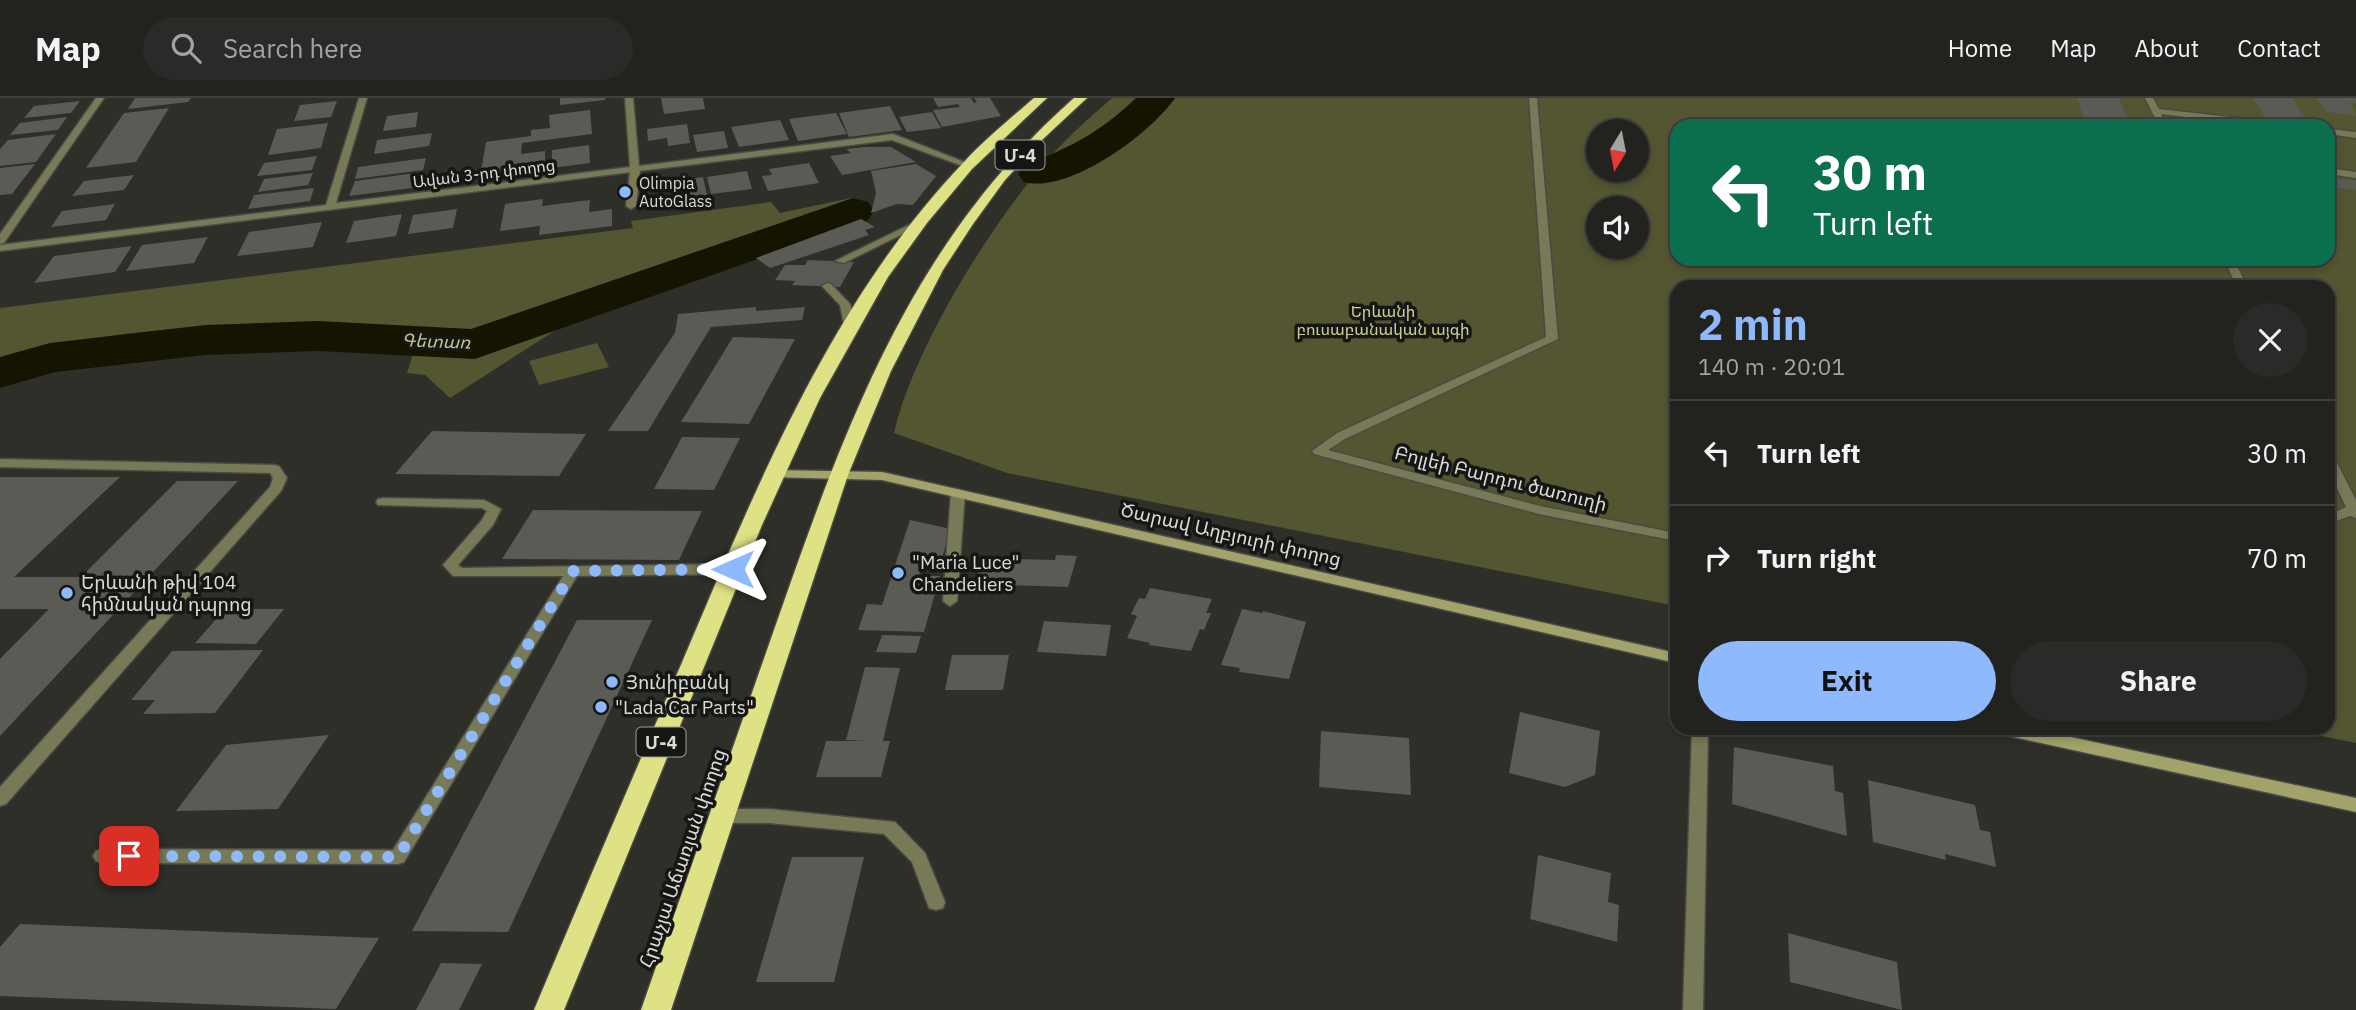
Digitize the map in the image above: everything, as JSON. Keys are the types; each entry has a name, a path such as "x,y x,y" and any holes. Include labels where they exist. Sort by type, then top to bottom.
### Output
{"highway":[{"name":"Մ-4","path":"549,1010 773,474 808,398 850,325 920,223 968,165 1041,98"},
{"name":"Հրաչյա Աճառյան փողոց","path":"656,1010 838,475 871,393 935,270 1006,171 1081,98"}],"main road":[{"name":"Ծարավ Աղբյուրի փողոց","path":"773,474 882,476 1670,657"},
{"path":"2032,735 2356,805"}],"street":[{"path":"0,241 100,98"},
{"path":"330,208 363,98"},
{"path":"629,98 635,171 631,206"},
{"name":"Բոլլեի Բարդու ծառուղի","path":"1533,98 1552,339 1341,436 1318,451 1539,510 1670,536"},
{"path":"2147,98 2159,119"},
{"path":"2155,111 2223,119"},
{"path":"2335,132 2356,135"},
{"name":"Ավան 3-րդ փողոց","path":"0,248 893,137 968,165"},
{"path":"2335,172 2356,175"},
{"path":"840,261 920,223"},
{"path":"827,286 845,304 850,325"},
{"path":"0,463 274,469 280,478 276,488 0,799"},
{"path":"2335,471 2355,511 2335,518"},
{"path":"950,601 958,493"},
{"path":"383,502 484,504 494,509 488,522 450,565 458,573 733,569"},
{"path":"102,856 398,857 573,571"},
{"path":"1693,1010 1700,735"},
{"path":"722,816 769,816 889,827 919,858 936,902"}],"green space":[{"name":"Երևանի բուսաբանական այգի","path":"1112,98 2356,98 2356,743 2316,735 2335,735 2335,280 1670,280 1670,605 1007,473 894,433 918,365 955,292 999,222 1043,165"},
{"path":"851,198 866,213 584,312 450,398 425,375 407,373 418,336 366,330 314,326 208,326 103,337 0,358 0,308 633,228 631,221 771,202 780,213"},
{"path":"597,343 609,367 539,385 529,361"}],"building":[{"path":"135,98 191,98 188,102 128,109"},
{"path":"560,98 605,98 605,100 560,105"},
{"path":"661,98 703,98 705,109 664,114"},
{"path":"933,98 971,98 974,103 977,102 974,98 990,98 1001,116 942,127 933,110 960,107 958,104 938,107"},
{"path":"2077,98 2119,98 2128,119 2084,119"},
{"path":"2253,98 2292,98 2307,119 2266,119"},
{"path":"2317,98 2356,98 2356,103 2350,102 2356,116 2327,112"},
{"path":"80,101 71,113 24,118 34,106"},
{"path":"337,101 331,117 294,121 300,105"},
{"path":"890,106 902,130 849,137 839,113"},
{"path":"169,108 136,162 86,168 124,113"},
{"path":"590,110 592,134 522,143 521,154 545,151 545,164 480,177 486,142 531,136 531,130 550,128 549,115"},
{"path":"418,112 416,127 383,131 387,116"},
{"path":"932,112 941,128 907,132 899,117"},
{"path":"836,113 847,134 798,141 789,119"},
{"path":"67,117 58,130 10,135 20,123"},
{"path":"780,120 789,140 739,147 731,127"},
{"path":"328,123 321,148 268,155 277,129"},
{"path":"687,124 690,143 668,146 667,138 648,141 647,129"},
{"path":"724,131 728,148 697,152 693,135"},
{"path":"432,133 429,146 374,154 377,140"},
{"path":"56,134 36,162 0,166 0,149 8,140"},
{"path":"589,145 590,163 552,168 552,150"},
{"path":"891,147 916,162 842,175 830,156 851,153 846,149"},
{"path":"317,156 312,170 257,176 264,163"},
{"path":"426,158 423,170 355,179 358,167"},
{"path":"809,163 819,183 768,191 762,176 772,175 769,169"},
{"path":"35,164 12,194 0,195 0,168"},
{"path":"916,164 936,176 913,205 897,204 871,213 876,193 871,171"},
{"path":"747,171 752,189 711,194 707,177"},
{"path":"424,172 420,187 349,196 355,181"},
{"path":"313,173 308,185 258,192 264,179"},
{"path":"134,175 124,190 72,196 84,181"},
{"path":"703,177 707,195 672,200 670,182"},
{"path":"2335,178 2356,181 2356,190 2335,187"},
{"path":"314,188 310,201 248,209 254,195"},
{"path":"543,199 542,206 590,200 589,212 612,209 612,226 539,235 540,226 500,231 505,204"},
{"path":"115,204 106,220 51,227 62,211"},
{"path":"457,209 453,228 408,234 413,215"},
{"path":"402,214 396,236 346,243 354,221"},
{"path":"861,219 875,227 865,230 869,235 770,268 756,258"},
{"path":"322,222 313,247 237,256 249,232"},
{"path":"208,237 194,263 126,271 142,245"},
{"path":"132,246 115,272 34,283 54,256"},
{"path":"808,260 854,262 840,287 792,285 795,281 775,280 785,265 805,265"},
{"path":"756,307 756,311 805,307 802,320 711,327 648,431 608,431 675,333 678,314"},
{"path":"733,337 795,339 749,424 681,422"},
{"path":"432,431 586,434 559,476 395,474"},
{"path":"682,437 740,438 714,490 654,489"},
{"name":"Երևանի թիվ 104 հիմնական դպրոց","path":"0,477 120,477 14,577 81,577 177,481 238,481 0,736 0,659 49,609 0,609"},
{"path":"533,510 702,511 679,560 502,559"},
{"path":"910,520 951,529 940,564 923,563 919,576 940,576 924,632 858,630 867,604 882,605"},
{"path":"1056,555 1077,556 1068,587 1008,585 1009,581 976,580 982,558 1055,560"},
{"path":"1150,588 1212,599 1206,613 1211,613 1204,630 1200,629 1191,651 1149,645 1150,643 1127,638 1137,616 1131,614 1139,598 1145,599"},
{"path":"225,609 284,609 256,644 195,643"},
{"path":"1242,609 1263,611 1306,622 1289,679 1239,672 1240,668 1221,665"},
{"path":"577,620 652,620 508,932 412,931"},
{"path":"1044,621 1111,625 1106,656 1037,652"},
{"path":"882,635 921,636 916,653 876,652"},
{"path":"263,650 215,713 143,714 155,700 131,700 172,651"},
{"path":"952,655 1009,655 1003,690 945,690"},
{"path":"865,667 900,668 883,741 890,741 881,777 816,777 826,741 868,741 846,740"},
{"path":"1520,712 1600,731 1595,775 1565,787 1509,773"},
{"path":"1321,731 1409,738 1411,795 1319,787"},
{"path":"329,735 278,809 176,811 226,745"},
{"path":"1734,747 1833,766 1835,791 1843,793 1847,836 1732,804"},
{"path":"1868,780 1975,805 1980,830 1990,832 1996,867 1945,854 1946,860 1873,842"},
{"path":"1538,855 1611,873 1608,902 1619,905 1617,942 1530,919"},
{"path":"792,857 864,857 834,982 756,982"},
{"path":"20,924 379,938 336,1009 0,996 0,947"},
{"path":"1788,933 1897,962 1902,1010 1790,982"},
{"path":"441,963 482,964 459,1010 416,1010"}],"waterway":[{"name":"Գետառ","path":"1038,174 1095,150 1123,131 1157,98"},
{"name":"Գետառ","path":"0,373 50,358 206,340 318,336 475,344 853,211"}],"place":[{"name":"Olimpia AutoGlass","path":"625,192"},
{"name":"\"Maria Luce\" Chandeliers","path":"898,573"},
{"name":"Երևանի թիվ 104 հիմնական դպրոց","path":"67,593"},
{"name":"Յունիբանկ","path":"612,682"},
{"name":"\"Lada Car Parts\"","path":"601,707"}],"route":[{"path":"129,856 398,857 573,571 733,569"}]}
